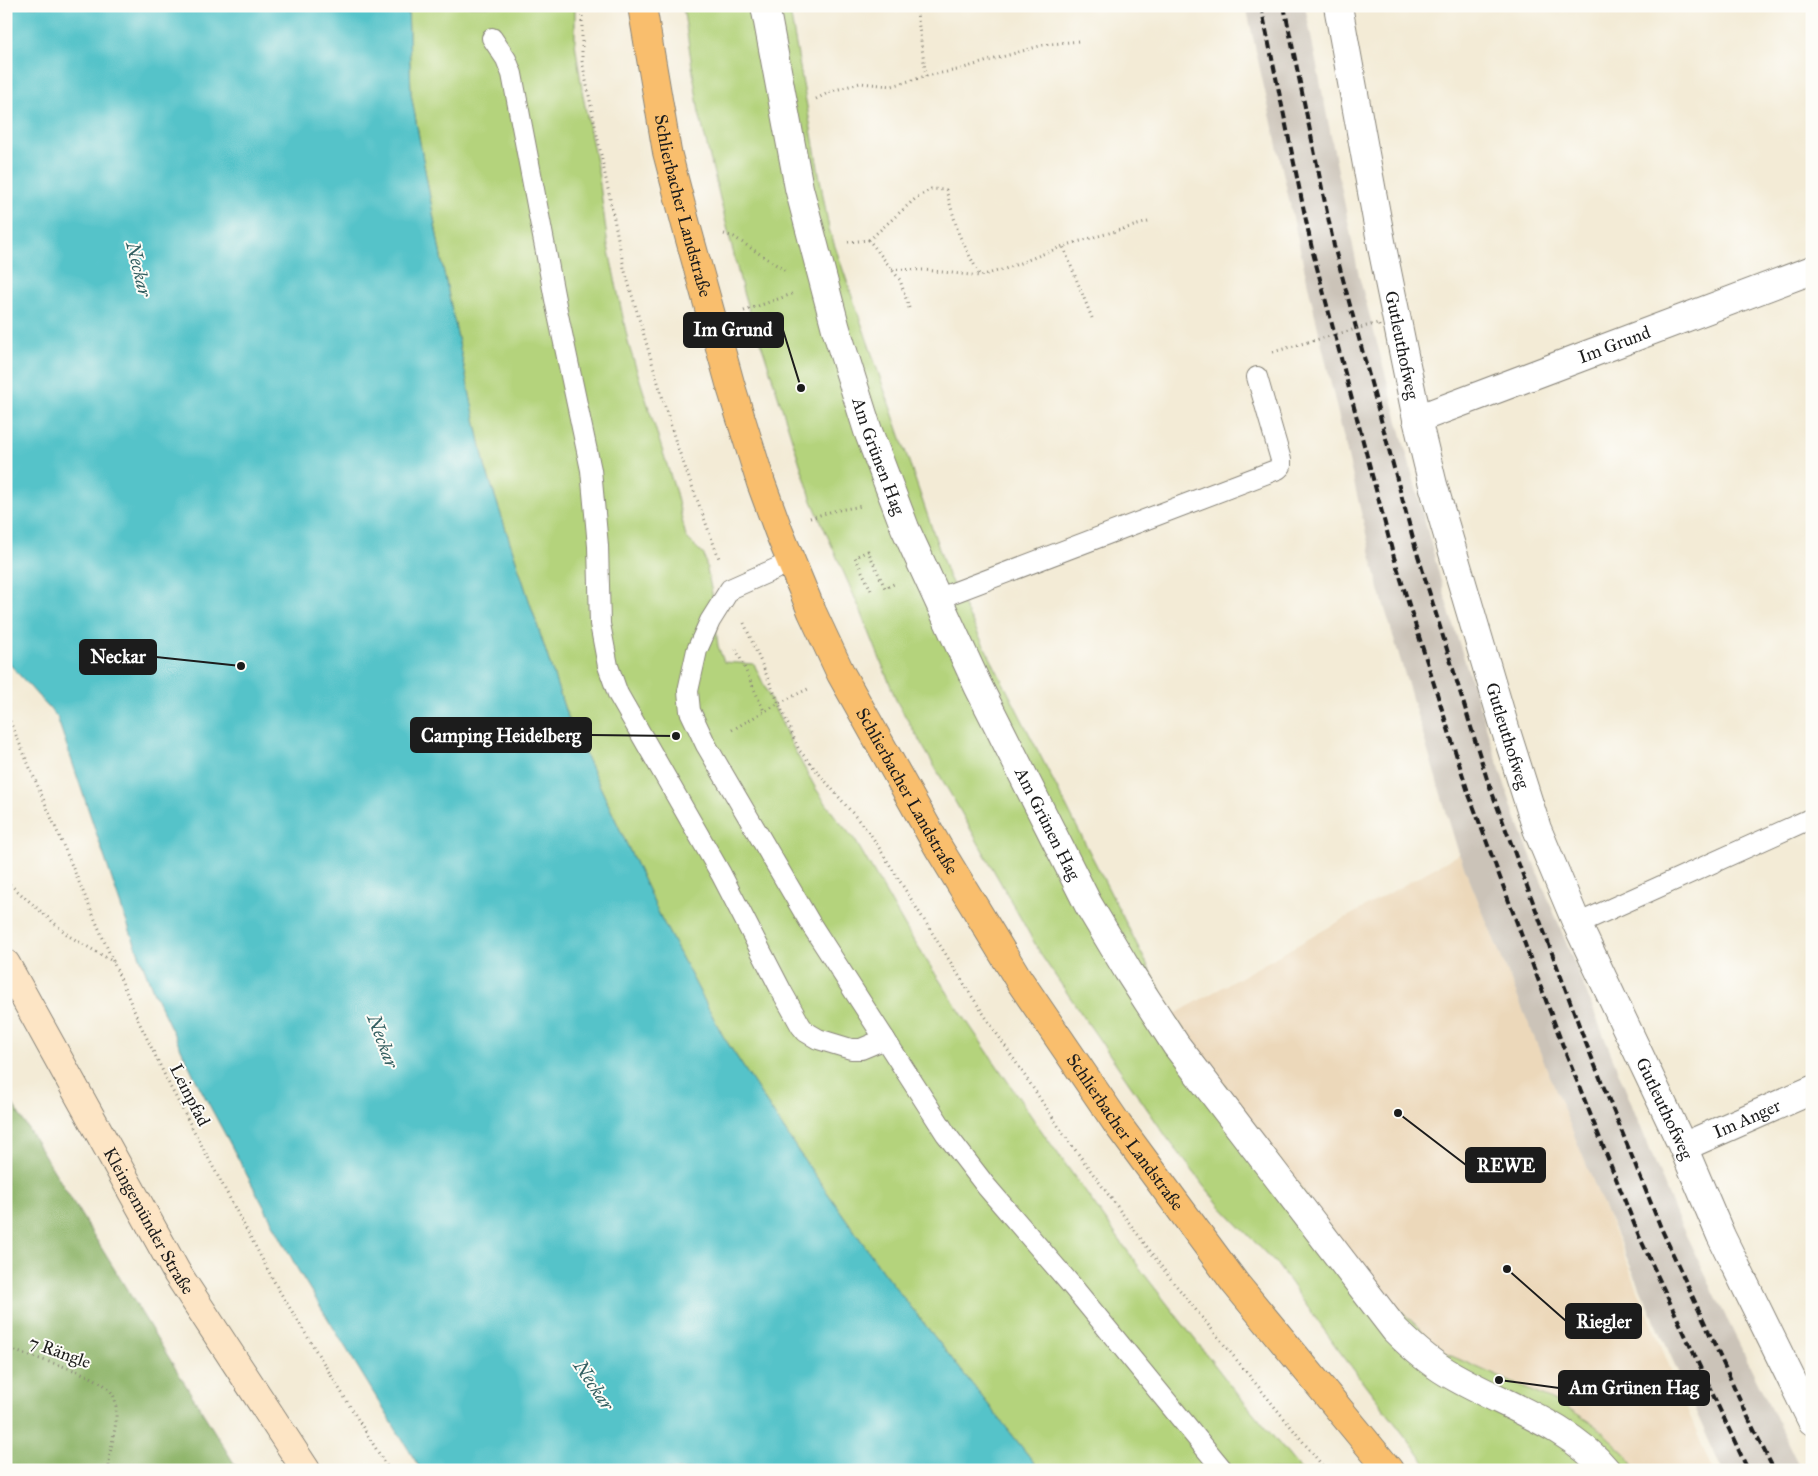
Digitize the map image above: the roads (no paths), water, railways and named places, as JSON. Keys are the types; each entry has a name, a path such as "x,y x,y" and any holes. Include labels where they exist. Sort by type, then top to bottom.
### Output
{"main road":[{"name":"Schlierbacher Landstraße","path":"642,6 667,152 713,323 750,448 778,532 841,674 938,847 1019,980 1118,1126 1236,1283 1389,1470"},
{"name":"Kleingemünder Straße","path":"6,964 178,1273 306,1470"}],"street":[{"name":"Am Grünen Hag","path":"765,6 817,283 836,329 865,422 894,500 937,599 1032,795 1088,904 1128,971 1176,1045 1378,1310 1407,1342 1429,1361 1454,1377 1570,1437 1592,1455 1606,1470"},
{"name":"Gutleuthofweg","path":"1338,6 1382,248 1433,485 1537,829 1577,924 1683,1147 1721,1236 1812,1421"},
{"name":"Im Grund","path":"1418,419 1812,270"},
{"name":"Im Anger","path":"1683,1147 1812,1090"}],"lane":[{"path":"492,38 506,59 512,74 557,310 591,470 598,546 600,624 612,681 721,874 801,1026 806,1032 818,1039 851,1049 861,1049 885,1039"},
{"path":"937,599 1278,469 1281,466 1281,460 1257,377"},
{"path":"791,562 730,589 710,621 698,650 689,682 688,701 690,711 706,745 812,926 964,1158 1074,1287 1223,1470"},
{"path":"1577,924 1812,818"}],"water":[{"path":"6,6 408,6 411,94 443,268 485,466 566,713 660,916 723,1036 798,1151 884,1273 1040,1470 421,1470 298,1270 197,1082 153,991 124,915 57,717 6,660"}],"railway":[{"path":"1261,6 1312,249 1393,554 1468,792 1563,1046 1639,1236 1748,1470"},
{"path":"1284,6 1334,246 1415,546 1487,779 1583,1036 1661,1228 1774,1470"}],"place":[{"name":"Im Grund","path":"801,388"},
{"name":"Neckar","path":"241,666"},
{"name":"Camping Heidelberg","path":"676,736"},
{"name":"REWE","path":"1398,1113"},
{"name":"Riegler","path":"1507,1269"},
{"name":"Am Grünen Hag","path":"1499,1380"}]}
